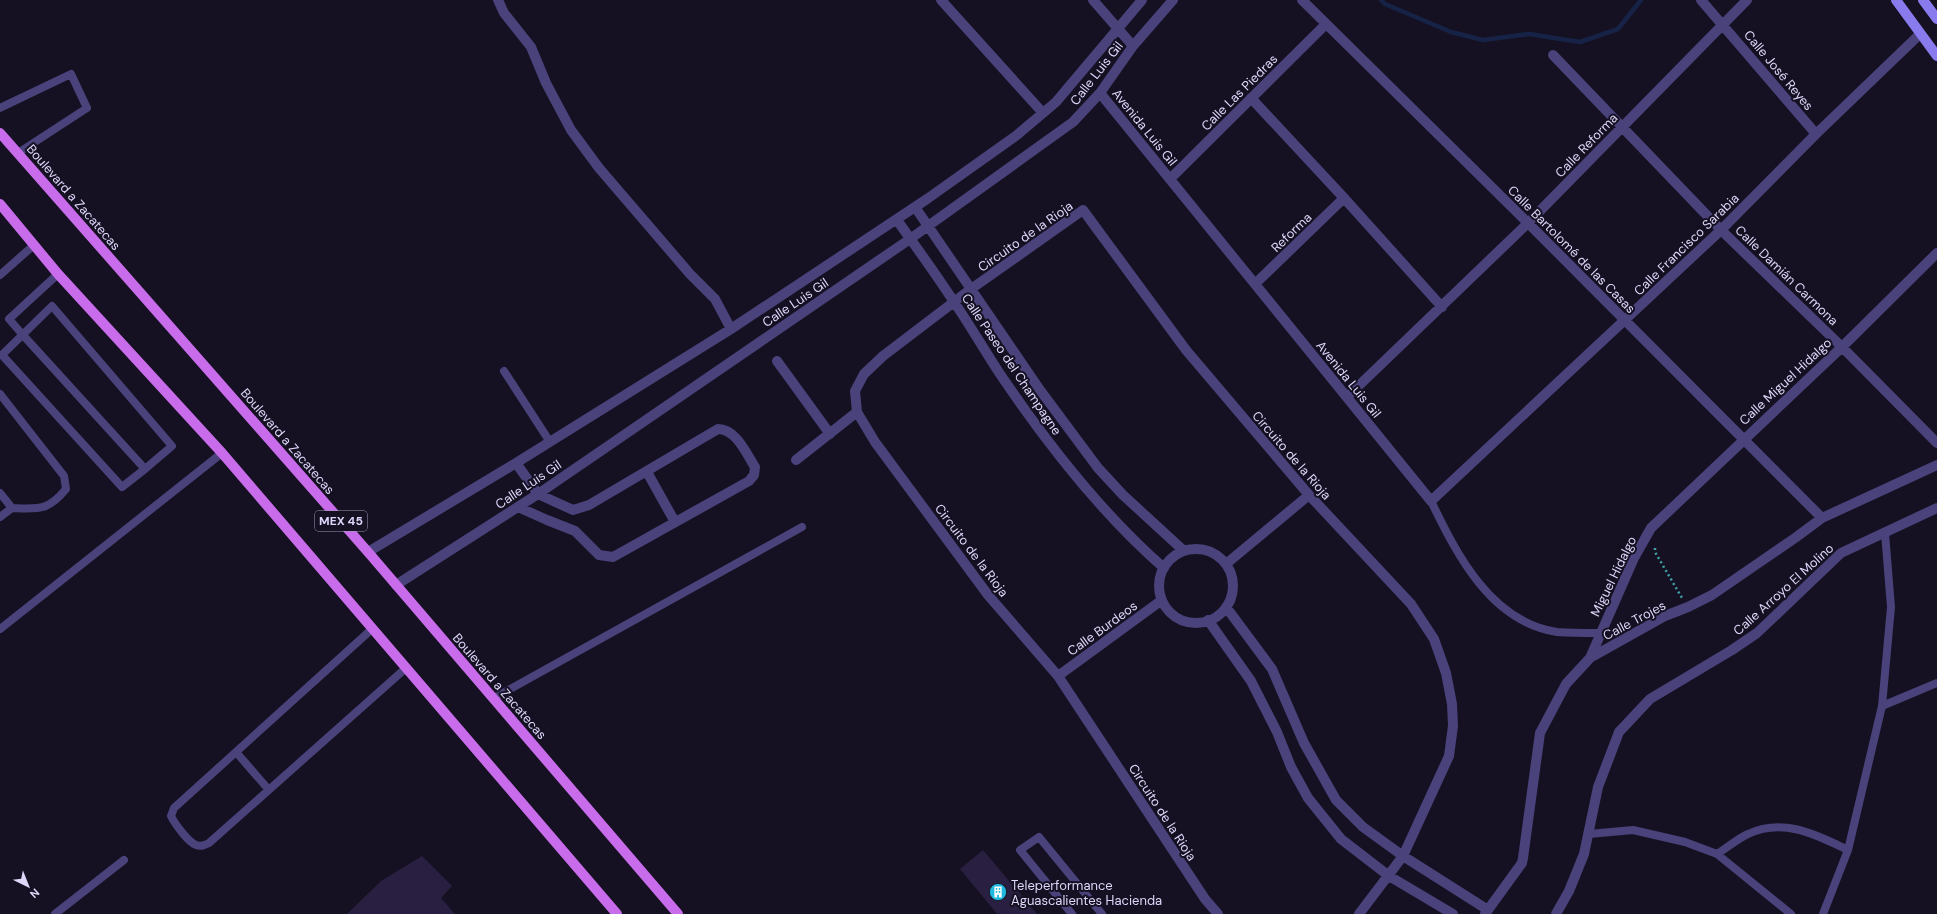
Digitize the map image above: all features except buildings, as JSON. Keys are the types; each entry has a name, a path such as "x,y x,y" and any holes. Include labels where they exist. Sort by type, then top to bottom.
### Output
{"main road":[{"path":"1896,0 1937,56"},
{"path":"1923,0 1937,19"},
{"name":"Boulevard a Zacatecas","path":"0,133 368,552 678,914"},
{"path":"0,204 58,274 222,454 617,914"}],"street":[{"path":"498,0 504,13 531,47 546,83 571,130 598,168 690,274 715,299 731,329"},
{"path":"941,0 1043,113"},
{"path":"1093,0 1133,46"},
{"name":"Calle Luis Gil","path":"368,552 516,463 731,329 897,220 1017,135 1056,102 1142,0"},
{"name":"Calle Luis Gil","path":"396,585 538,494 929,227 1073,122 1100,93 1133,46 1173,0"},
{"name":"Calle Bartolomé de las Casas","path":"1302,0 1528,223 1822,518"},
{"name":"Calle José Reyes","path":"1701,0 1816,134"},
{"name":"Calle Reforma","path":"1347,397 1528,223 1747,0"},
{"name":"Calle Las Piedras","path":"1170,179 1325,24"},
{"name":"Calle Francisco Sarabia","path":"1431,501 1721,230 1816,134 1920,34"},
{"name":"Calle Damián Carmona","path":"1553,55 1721,230 1842,347 1937,443"},
{"name":"Avenida Luis Gil","path":"1100,93 1431,501"},
{"path":"1251,98 1442,307"},
{"name":"Reforma","path":"1256,284 1344,198"},
{"name":"Calle Paseo del Champagne","path":"915,207 1040,390 1098,468 1123,495 1184,551"},
{"name":"Circuito de la Rioja","path":"1218,914 1205,899 1058,676 988,595 875,442 857,412 855,391 864,374 883,356 971,289 1083,210 1186,350 1309,495 1411,604 1434,639 1446,673 1452,704 1453,726 1449,756 1403,856 1360,914"},
{"name":"Calle Paseo del Champagne","path":"897,220 1043,435 1111,517 1143,550 1164,568"},
{"name":"Calle Miguel Hidalgo","path":"1651,528 1742,439 1842,347 1937,253"},
{"path":"776,362 830,434"},
{"path":"796,460 857,412"},
{"path":"516,463 538,494 573,510 589,506 718,429 726,429 732,433 755,467 754,475 749,481 613,557 599,555 576,531 546,520 518,507"},
{"name":"Calle Trojes","path":"1486,912 1522,863 1540,733 1566,684 1590,658 1665,616 1712,595 1822,518 1937,465"},
{"path":"647,472 675,522"},
{"path":"1226,564 1309,495"},
{"name":"Calle Arroyo El Molino","path":"1556,914 1569,891 1584,854 1598,787 1619,732 1650,699 1732,650 1757,633 1841,553 1937,508"},
{"name":"Miguel Hidalgo","path":"1590,658 1599,633 1634,558 1651,528"},
{"path":"1196,549 1207,550 1218,556 1226,564 1231,574 1233,586 1231,597 1226,607 1218,615 1208,620 1192,622 1176,617 1168,610 1162,600 1159,590 1160,578 1164,568 1176,555 1184,551 1196,549"},
{"name":"Calle Burdeos","path":"1058,676 1162,600"},
{"path":"1226,607 1272,669 1304,744 1336,800 1363,827 1486,912"},
{"path":"1208,620 1251,681 1277,732 1290,767 1308,798 1340,839 1389,876 1453,914"}],"lane":[{"path":"0,108 72,74 88,108 18,153"},
{"path":"0,276 34,245"},
{"path":"58,274 9,320 145,469"},
{"path":"52,306 172,446 145,469 122,487 2,355 52,306"},
{"path":"504,371 550,442"},
{"path":"0,394 64,476 66,489 57,500 39,509 12,508 0,517"},
{"path":"0,629 222,454"},
{"path":"0,493 12,508"},
{"name":"Avenida Luis Gil","path":"1431,501 1467,568 1485,591 1512,614 1529,623 1557,632 1599,633"},
{"path":"494,698 802,527"},
{"path":"1823,914 1848,850 1882,706 1891,607 1885,533"},
{"path":"372,629 174,808 171,816 177,826 196,845 203,846 209,843 406,668"},
{"path":"1882,706 1937,683"},
{"path":"236,752 269,790"},
{"path":"1717,854 1749,834 1779,826 1814,833 1848,850"},
{"path":"1589,834 1632,830 1685,842 1717,854 1791,914"},
{"path":"1072,914 1020,850 1039,836 1102,914"},
{"path":"56,914 124,860"}],"path":[{"path":"1651,528 1655,552 1688,607"}],"waterway":[{"path":"1381,0 1385,4 1451,32 1483,40 1529,34 1580,42 1618,29 1641,0"}],"place":[{"name":"Teleperformance Aguascalientes Hacienda","path":"998,892"}]}
